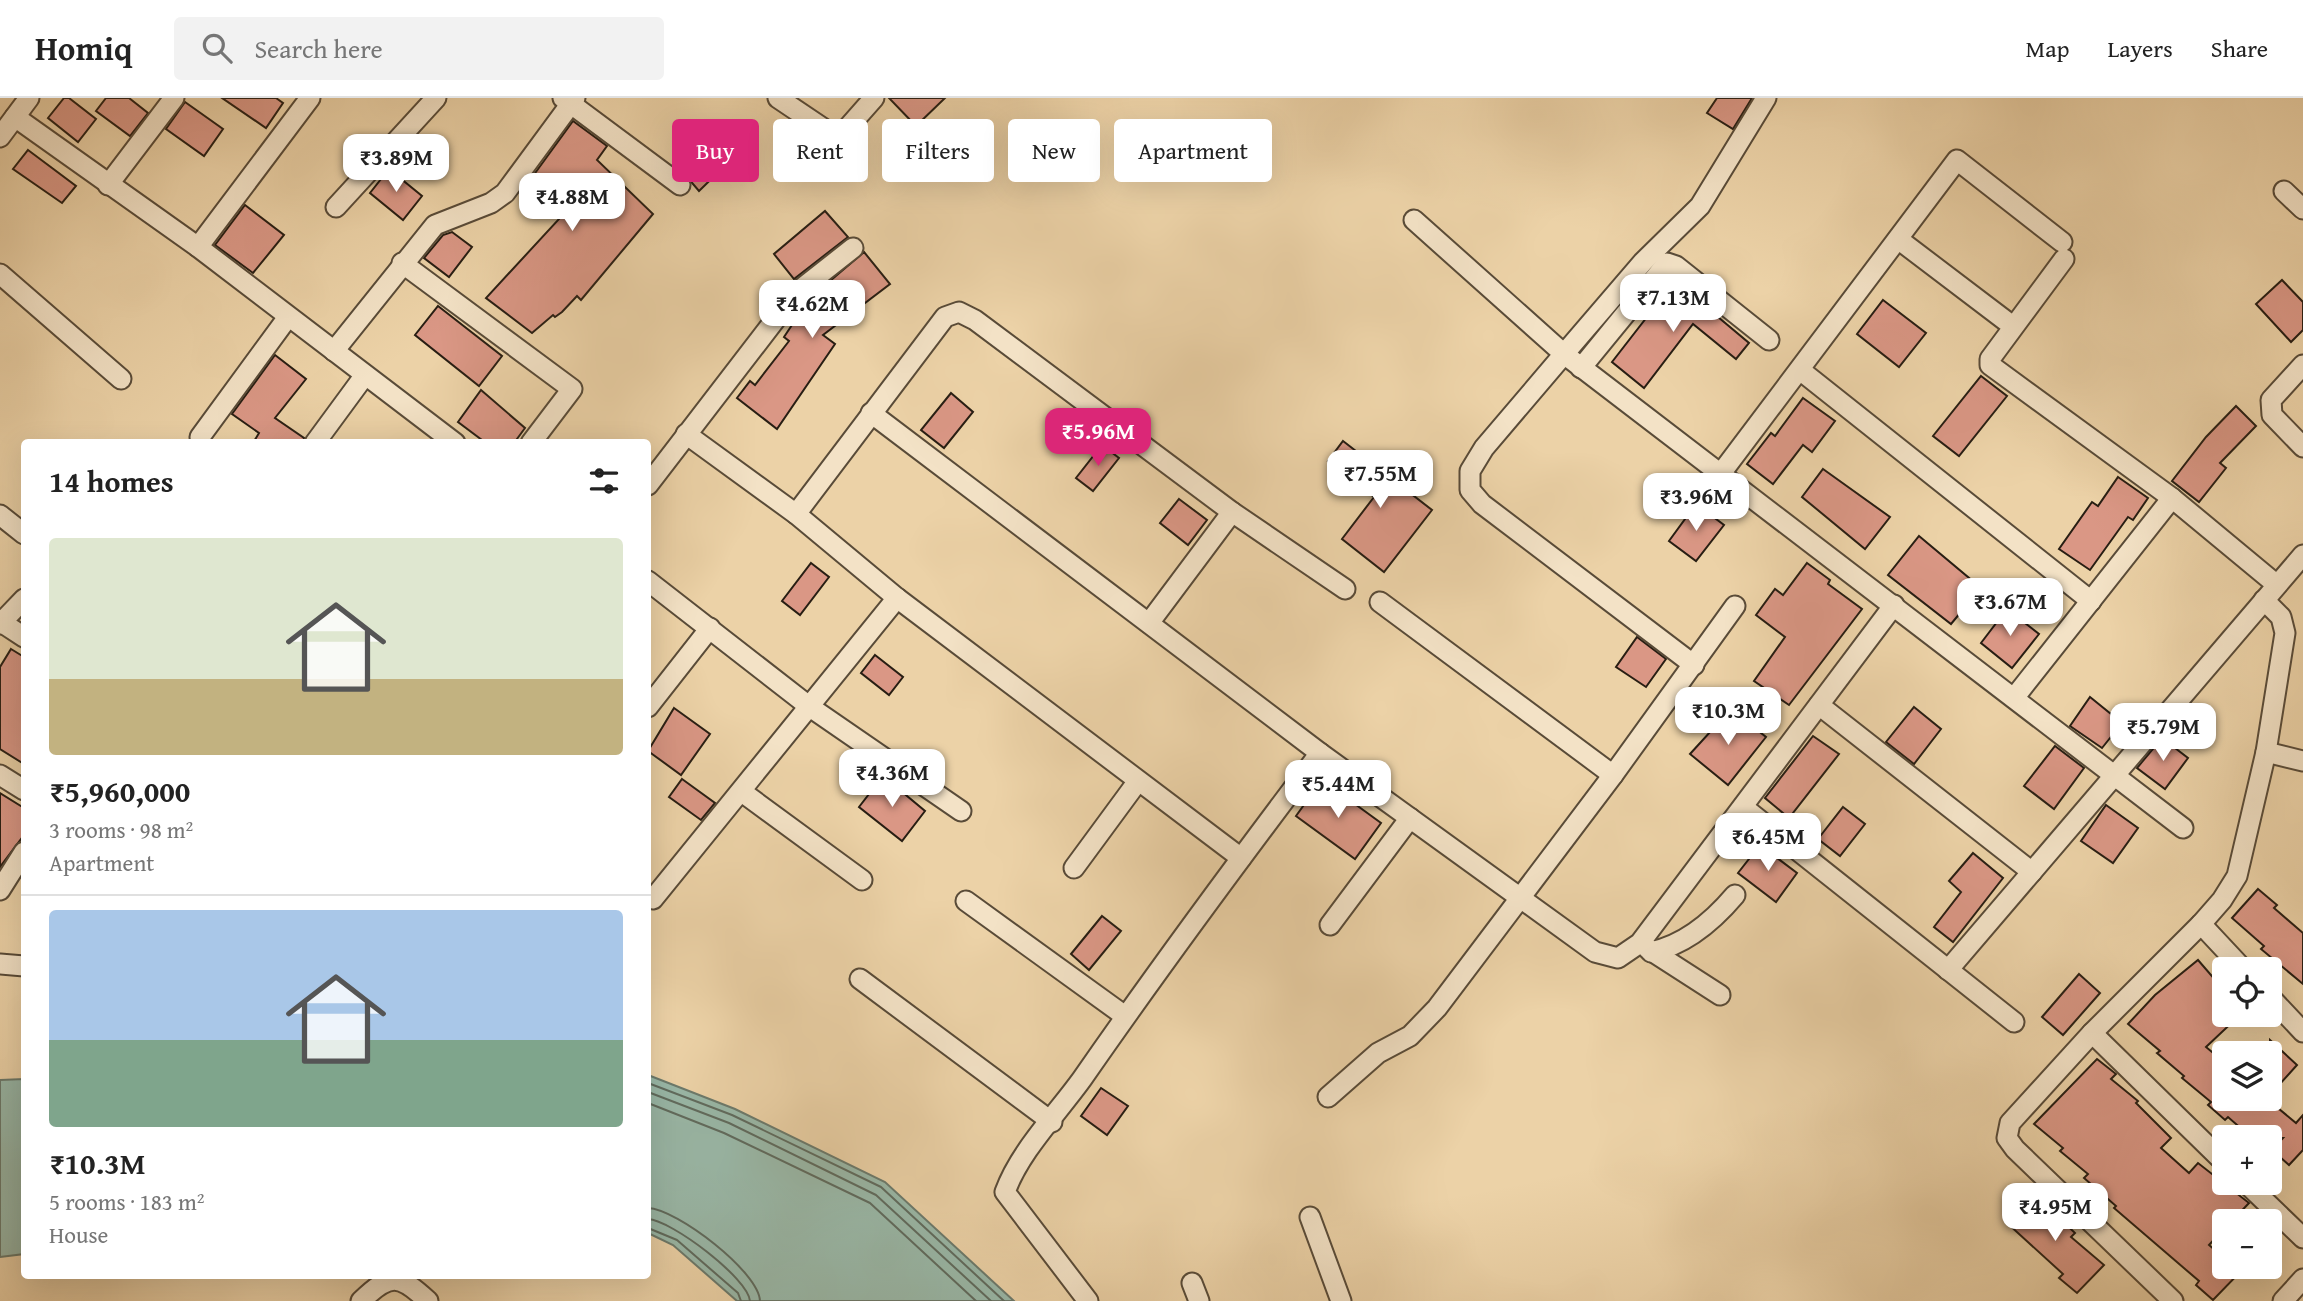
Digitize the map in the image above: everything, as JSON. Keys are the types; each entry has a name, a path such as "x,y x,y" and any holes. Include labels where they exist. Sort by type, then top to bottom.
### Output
{"street":[{"path":"0,136 29,98"},
{"path":"108,185 174,98"},
{"path":"198,247 310,98"},
{"path":"336,207 436,98"},
{"path":"778,98 833,135 844,132 874,98"},
{"path":"1694,665 1482,504 1470,490 1470,471 1484,448 1643,262 1700,206 1766,98"},
{"path":"334,351 435,225 491,203 505,193 569,100 680,185"},
{"path":"15,117 198,247 450,439"},
{"path":"1719,476 1957,160 2063,250 1990,359 1990,365 2172,498 2277,585"},
{"path":"2284,191 2303,209"},
{"path":"1414,220 1581,368 2183,828"},
{"path":"1898,239 2006,321"},
{"path":"651,481 774,321 802,289 853,248"},
{"path":"402,263 572,389 534,439"},
{"path":"1581,368 1667,263 1676,266 1769,340"},
{"path":"0,274 121,379"},
{"path":"796,514 945,317 959,312 975,320 1232,512 1345,589"},
{"path":"200,438 288,317"},
{"path":"2303,365 2272,400 2272,415 2303,447"},
{"path":"1800,370 2091,601"},
{"path":"318,439 365,374"},
{"path":"871,413 1320,753 1595,952 1618,958 1646,947 1665,949 1715,919 1735,895"},
{"path":"686,434 796,514 897,598 1241,858"},
{"path":"2014,698 2172,498"},
{"path":"1149,623 1232,512"},
{"path":"0,515 21,532"},
{"path":"1948,970 2303,555"},
{"path":"651,583 810,708 961,811"},
{"path":"653,899 743,792 897,598"},
{"path":"2172,1301 2015,1149 2007,1138 2010,1122 2092,1033 2201,924 2222,900 2237,876 2266,752 2285,634 2281,617 2264,600"},
{"path":"21,602 1,623 21,636"},
{"path":"1380,602 1613,775"},
{"path":"1646,947 1743,807 1894,605"},
{"path":"1328,1097 1378,1052 1410,1036 1437,1008 1613,775 1735,606"},
{"path":"651,703 710,628"},
{"path":"1819,705 2032,872"},
{"path":"2266,752 2303,761"},
{"path":"1088,1301 1005,1192 1014,1168 1052,1122 1125,1016 1320,753"},
{"path":"0,775 21,788"},
{"path":"1074,868 1138,780"},
{"path":"743,792 862,880"},
{"path":"1743,807 2014,1021"},
{"path":"1330,925 1410,818"},
{"path":"0,890 21,857"},
{"path":"966,901 1125,1016"},
{"path":"2201,924 2232,957"},
{"path":"1646,947 1720,995"},
{"path":"0,964 21,966"},
{"path":"860,979 1052,1122"},
{"path":"2282,1010 2303,1032"},
{"path":"2092,1033 2212,1150"},
{"path":"2258,1195 2303,1238"},
{"path":"1310,1217 1341,1301"},
{"path":"361,1301 380,1283 394,1279"},
{"path":"399,1279 411,1285 428,1301"},
{"path":"2283,1301 2303,1279"}],"water":[{"path":"651,1076 735,1109 885,1182 1014,1301 737,1301 673,1245 651,1234"},
{"path":"21,1079 21,1254 0,1257 0,1080"}],"building":[{"path":"64,98 69,98 96,119 78,142 48,118"},
{"path":"106,98 129,98 148,113 130,136 96,111"},
{"path":"222,98 276,98 283,103 266,128"},
{"path":"889,98 945,98 923,119 909,119"},
{"path":"1717,98 1752,98 1733,129 1707,113"},
{"path":"185,102 223,129 204,156 166,129"},
{"path":"573,121 607,146 597,160 653,214 581,300 577,296 562,312 555,317 553,315 532,333 486,298 572,205 533,176"},
{"path":"28,150 76,186 62,203 13,169"},
{"path":"389,169 422,196 403,220 370,193"},
{"path":"691,182 708,182 699,191"},
{"path":"245,205 284,235 253,273 215,245"},
{"path":"825,211 848,237 794,279 774,254"},
{"path":"452,232 472,247 449,277 424,258 443,235"},
{"path":"864,252 890,284 823,335 835,344 777,429 737,398 750,381 755,385 789,341 784,337 810,298"},
{"path":"2282,280 2303,302 2303,330 2291,342 2256,304"},
{"path":"1675,281 1749,343 1736,359 1693,324 1644,388 1612,362"},
{"path":"1883,300 1926,333 1899,367 1857,334"},
{"path":"438,306 502,356 479,386 415,335"},
{"path":"275,355 306,379 275,418 304,439 255,439 259,433 232,414"},
{"path":"1981,376 2007,396 1959,456 1933,436"},
{"path":"481,390 525,428 517,439 481,439 458,422"},
{"path":"951,393 973,412 944,448 921,430"},
{"path":"1803,398 1835,421 1812,452 1803,445 1773,484 1747,464 1771,433 1775,436"},
{"path":"2236,406 2256,426 2220,463 2226,468 2199,502 2172,481 2206,437"},
{"path":"1343,441 1432,510 1384,572 1342,539 1374,497 1328,461"},
{"path":"1102,445 1119,458 1093,491 1076,478"},
{"path":"1823,469 1890,517 1865,549 1802,497"},
{"path":"2118,477 2148,498 2133,520 2128,517 2090,570 2059,549 2092,502 2098,506"},
{"path":"1179,499 1207,520 1188,545 1160,523"},
{"path":"1696,504 1724,525 1696,561 1669,541"},
{"path":"1919,536 1981,588 1951,624 1888,575"},
{"path":"811,563 829,577 800,615 782,601"},
{"path":"1807,563 1830,580 1828,584 1862,609 1789,705 1754,681 1785,637 1756,615 1775,589 1783,595"},
{"path":"2007,609 2039,634 2012,668 1981,643"},
{"path":"1637,637 1666,659 1646,687 1616,667"},
{"path":"11,649 21,655 21,762 0,749 0,667"},
{"path":"875,655 903,677 889,695 861,673"},
{"path":"2090,697 2122,723 2102,748 2070,726"},
{"path":"1914,707 1941,729 1914,764 1886,742"},
{"path":"674,708 710,734 681,775 651,753 651,746"},
{"path":"1731,709 1766,737 1728,785 1690,754"},
{"path":"1813,736 1839,754 1789,818 1765,798"},
{"path":"2162,738 2188,758 2165,789 2137,768"},
{"path":"2055,746 2084,768 2054,809 2024,786"},
{"path":"883,776 925,811 902,841 859,807"},
{"path":"682,779 715,803 701,820 669,797"},
{"path":"1322,780 1381,823 1355,859 1296,816"},
{"path":"0,793 21,806 21,839 0,867"},
{"path":"2106,805 2138,828 2113,863 2081,841"},
{"path":"1843,807 1865,824 1840,856 1818,839"},
{"path":"1760,845 1797,873 1776,902 1738,873"},
{"path":"1973,853 2003,878 1953,942 1934,927 1961,892 1949,881"},
{"path":"2258,889 2277,905 2274,908 2303,933 2303,984 2282,966 2282,957 2271,957 2261,949 2264,946 2232,918"},
{"path":"1102,916 1121,931 1089,970 1071,954"},
{"path":"2198,960 2212,976 2212,1027 2227,1027 2206,1047 2212,1052 2212,1109 2208,1105 2211,1102 2182,1078 2184,1076 2157,1053 2160,1051 2128,1024 2155,995"},
{"path":"2079,974 2100,993 2063,1035 2042,1017"},
{"path":"2282,1051 2297,1065 2282,1082"},
{"path":"2097,1059 2116,1074 2111,1079 2138,1101 2136,1103 2171,1138 2161,1148 2189,1173 2198,1163 2212,1174 2212,1195 2239,1195 2249,1203 2243,1209 2212,1209 2212,1242 2209,1245 2212,1248 2212,1279 2233,1279 2213,1300 2196,1285 2199,1281 2114,1208 2116,1206 2084,1178 2088,1174 2060,1151 2063,1148 2034,1124"},
{"path":"1101,1088 1128,1106 1107,1135 1081,1116"},
{"path":"2215,1111 2282,1111 2296,1123 2303,1115 2303,1150 2289,1165 2282,1159 2282,1125 2237,1125 2228,1117 2225,1120"},
{"path":"2033,1193 2075,1233 2071,1237 2104,1265 2077,1293 2059,1278 2063,1274 2007,1223"}]}
